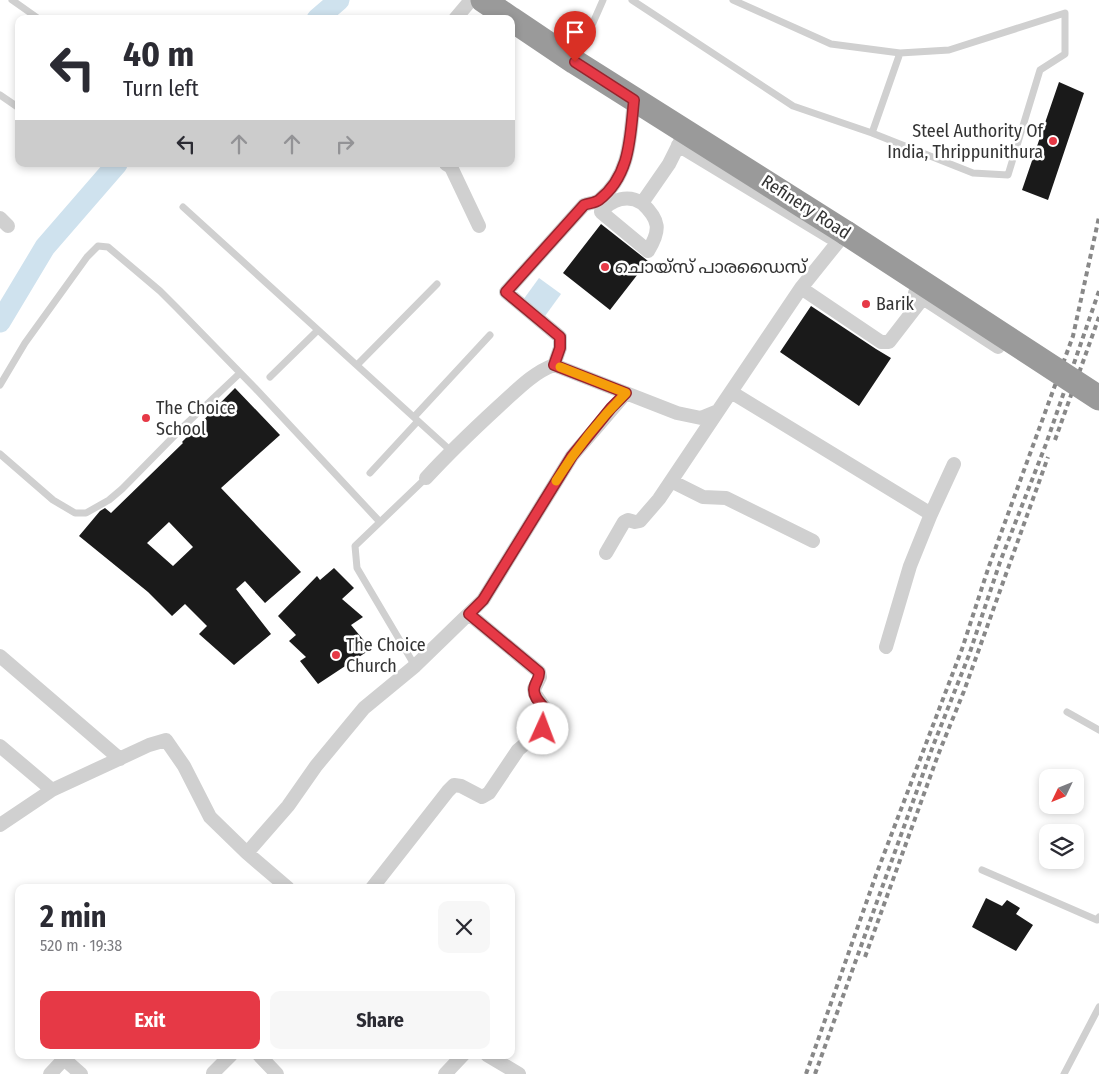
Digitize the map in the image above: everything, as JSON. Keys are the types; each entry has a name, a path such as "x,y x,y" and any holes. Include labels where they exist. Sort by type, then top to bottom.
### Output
{"highway":[{"name":"Refinery Road","path":"483,0 505,15"},
{"name":"Refinery Road","path":"515,22 634,100 682,138 720,153 1099,398"}],"street":[{"path":"458,15 471,0"},
{"path":"554,365 560,348 560,337 506,292 584,205 598,200 620,176 626,159 634,100"},
{"path":"642,203 668,164 682,138 998,347"},
{"path":"451,167 479,226"},
{"path":"606,553 624,522 628,520 640,521 659,499 801,288 838,242"},
{"path":"801,288 882,342 889,342 923,298"},
{"path":"426,478 451,451 541,370 554,365 677,414 701,418 718,411"},
{"path":"731,392 930,514"},
{"path":"248,853 288,806 337,739 364,708 415,666 483,600 572,456 611,408 626,393"},
{"path":"886,648 910,566 930,514 954,464"},
{"path":"671,481 703,497 726,498 814,541"},
{"path":"375,884 454,785 461,786 482,797 489,793 518,750 548,723 548,714 535,694 534,688 540,677 539,672 469,614"},
{"path":"0,656 120,759"},
{"path":"0,825 52,790 149,745 164,740 168,741 184,766 210,817 283,884"},
{"path":"0,746 52,790"},
{"path":"50,1074 64,1059 81,1074"},
{"path":"213,1073 227,1059"},
{"path":"263,1059 277,1074"},
{"path":"444,1074 459,1059"},
{"path":"494,1059 519,1074"}],"lane":[{"path":"12,0 33,15"},
{"path":"575,62 603,0"},
{"path":"632,0 793,106 872,133 973,173 1008,176 1040,70 1065,54 1064,13 949,50 900,53 831,44 733,0"},
{"path":"872,133 900,53"},
{"path":"0,95 15,105"},
{"path":"183,207 451,451"},
{"path":"0,385 25,343 87,257 98,246 108,247 160,291 380,522"},
{"path":"357,365 437,284"},
{"path":"270,377 318,330"},
{"path":"370,473 490,336"},
{"path":"0,454 53,500 75,513 86,513 109,500 122,489 191,419 240,373"},
{"path":"415,666 357,568 355,546 426,478"},
{"path":"1067,712 1099,730"},
{"path":"982,870 1098,919"},
{"path":"1064,1074 1099,1007"}],"water":[{"path":"539,278 561,294 545,316 523,300"}],"building":[{"name":"Steel Authority Of India, Thrippunithura","path":"1059,82 1084,93 1048,200 1022,190"},
{"name":"ചൊയ്സ് പാരഡൈസ്","path":"601,224 648,261 610,310 563,273"},
{"path":"811,306 891,358 859,406 780,352"},
{"path":"235,388 280,435 221,488 301,572 265,603 245,581 236,589 271,634 234,665 199,634 207,626 185,604 172,616 148,592 79,536 100,511 105,508 111,513","holes":["169,522 193,547 173,566 147,543"]},
{"path":"334,568 354,588 342,599 363,617 351,625 371,649 318,684 300,661 306,657 289,641 296,635 278,616 317,576 320,580"},
{"path":"986,898 1002,906 1007,900 1020,908 1016,914 1033,925 1016,951 972,927"}],"waterway":[{"path":"322,15 339,0"},
{"path":"0,322 45,247 114,167"}],"railway":[{"path":"806,1074 876,875 962,649 989,566 1073,336 1099,217"},
{"path":"815,1074 933,746 969,655 1000,562 1046,444 1099,291"},
{"path":"1055,440 1099,317"},
{"path":"865,957 938,755 964,691 1048,457"}],"slow traffic":[{"path":"556,481 572,456 611,408 626,393 560,367"}],"place":[{"name":"Steel Authority Of India, Thrippunithura","path":"1053,141"},
{"name":"ചൊയ്സ് പാരഡൈസ്","path":"605,267"},
{"name":"Barik","path":"866,304"},
{"name":"The Choice School","path":"146,418"},
{"name":"The Choice Church","path":"336,655"}],"route":[{"path":"543,729 548,723 548,714 535,694 534,688 540,677 539,672 469,614 483,600 572,456 611,408 626,393 554,365 560,348 560,337 506,292 584,205 598,200 616,182 626,163 634,100 575,62"}]}
